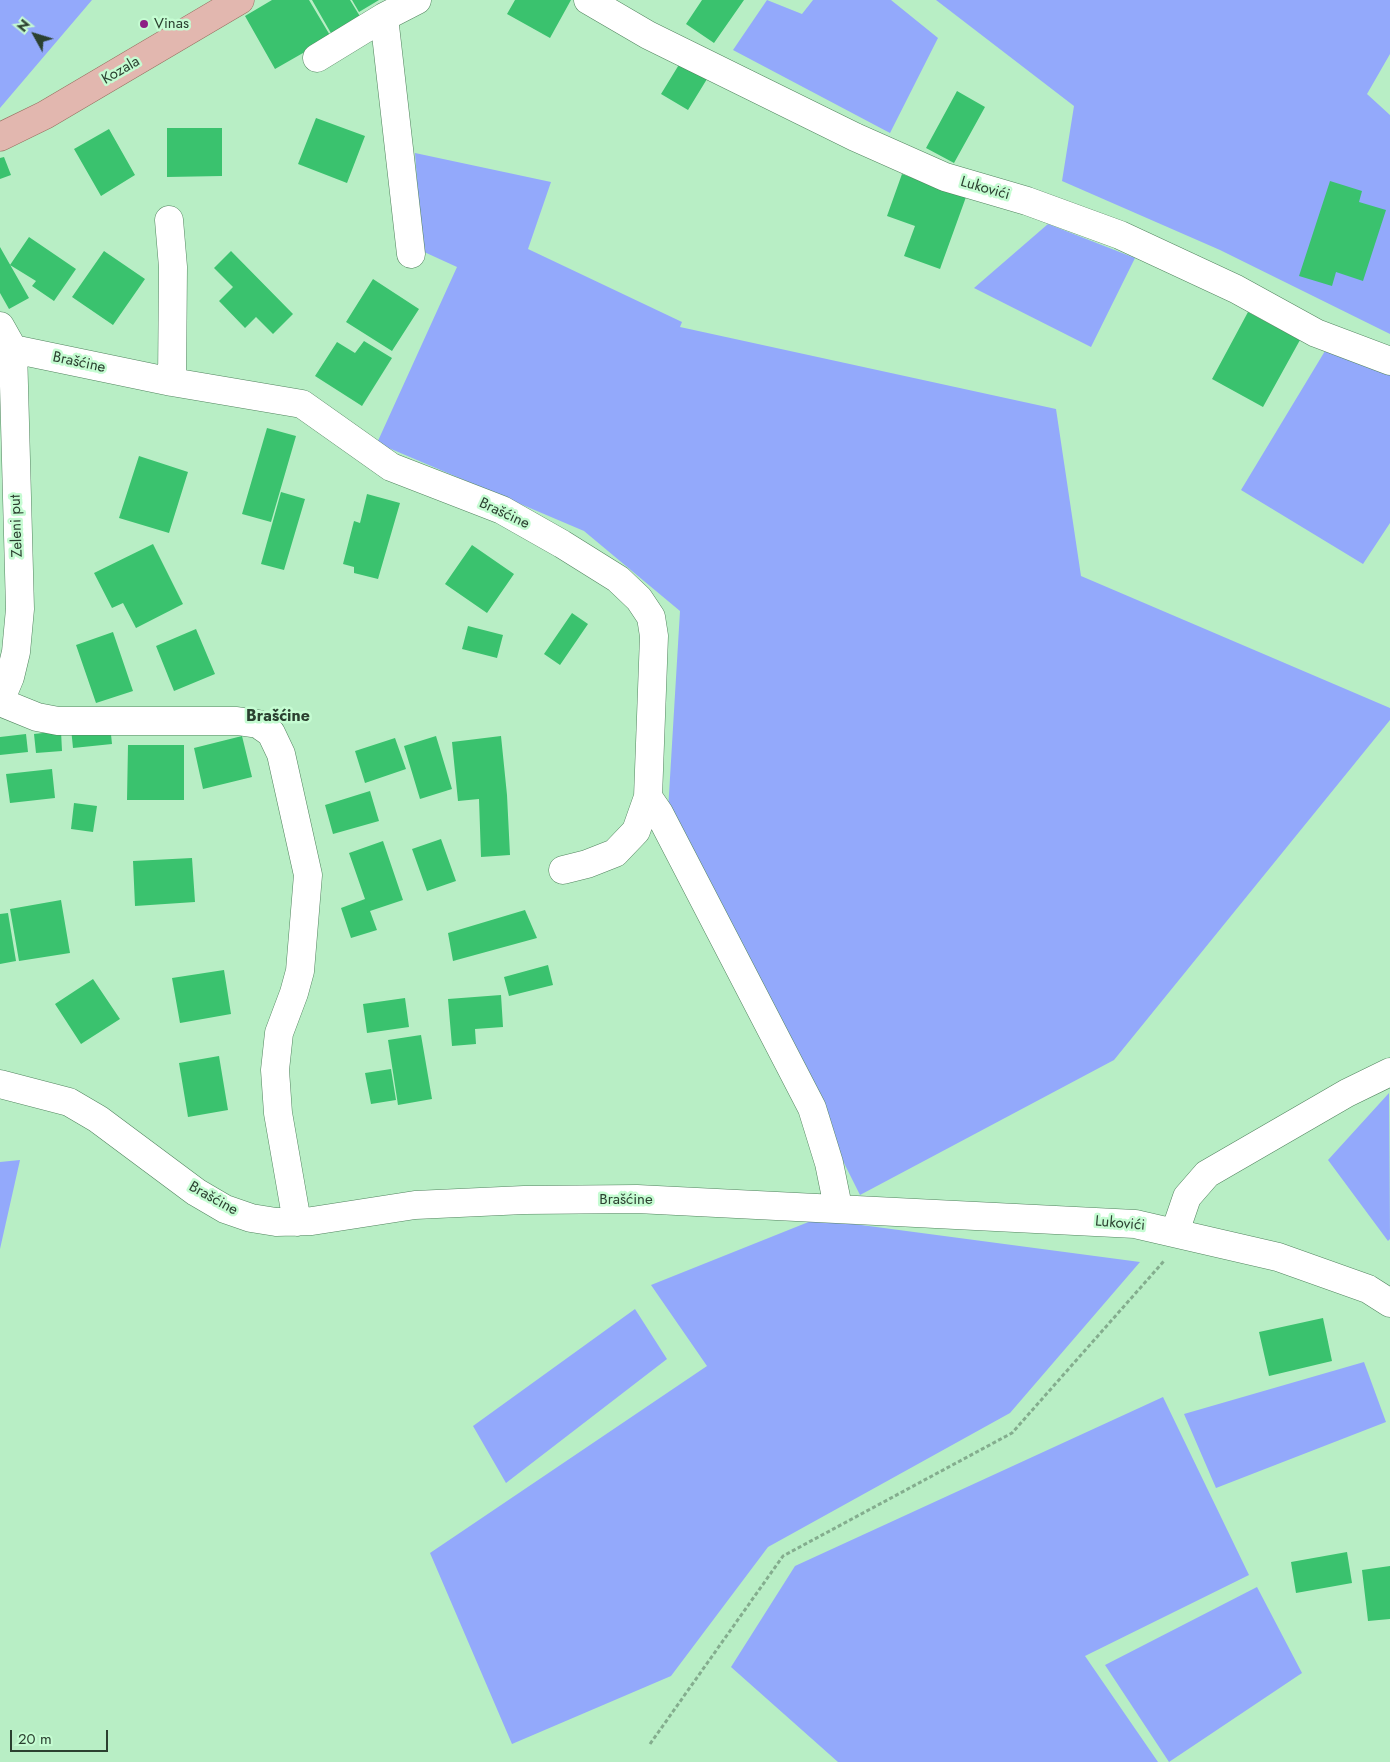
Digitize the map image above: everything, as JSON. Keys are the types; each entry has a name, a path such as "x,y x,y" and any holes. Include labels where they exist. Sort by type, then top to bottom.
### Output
{"main road":[{"name":"Kozala","path":"0,136 45,115 240,0"}],"street":[{"path":"317,58 417,0"},
{"name":"Lukovići","path":"588,0 648,35 855,137 945,177 1027,201 1120,235 1236,289 1316,333 1390,361"},
{"path":"384,18 411,254"},
{"path":"169,220 173,267 172,382"},
{"name":"Brašćine","path":"6,338 172,382 302,404 391,467 502,510 618,579 639,599 651,617 654,636 648,797 636,830 615,853 587,864 563,870"},
{"name":"Zeleni put","path":"0,702 10,677 16,652 20,609 6,338"},
{"path":"0,702 37,718 58,721 237,721 258,724 271,733 281,754 308,875 300,971 279,1033 275,1070 278,1113 297,1222"},
{"path":"648,797 659,813 812,1108 829,1163 838,1207"},
{"path":"1181,1233 1188,1197 1207,1174 1347,1093 1390,1072"},
{"name":"Brašćine","path":"0,1084 69,1102 98,1119 196,1192 225,1209 251,1218 276,1222 297,1222 415,1205 524,1200 637,1199 838,1207"},
{"name":"Lukovići","path":"838,1207 1135,1224 1181,1233 1278,1257 1368,1289 1390,1303"}],"path":[{"path":"650,1744 783,1556 1012,1434 1181,1233"}],"shaded area":[{"path":"0,0 92,0 0,108"},
{"path":"767,0 802,14 813,0 891,0 938,38 890,133 733,50"},
{"path":"936,0 1390,0 1390,54 1367,94 1390,115 1390,334 1220,250 1062,181 1074,106"},
{"path":"415,153 551,182 528,249 682,322 680,327 1056,409 1081,576 1390,708 1390,720 1114,1060 860,1195 668,811 680,611 584,531 377,443 457,267 422,251"},
{"path":"1048,224 1135,258 1091,347 974,288"},
{"path":"1325,351 1390,370 1390,523 1363,564 1241,490"},
{"path":"1389,1093 1390,1239 1388,1241 1328,1160"},
{"path":"20,1160 0,1249 0,1162"},
{"path":"816,1219 1140,1262 1010,1413 768,1547 671,1676 512,1744 430,1553 707,1366 651,1285"},
{"path":"635,1309 667,1359 506,1483 473,1426"},
{"path":"1364,1362 1386,1422 1216,1488 1184,1414"},
{"path":"1163,1397 1249,1575 1085,1656 1158,1762 838,1762 731,1667 795,1566"},
{"path":"1257,1587 1302,1673 1169,1762 1105,1665"}],"building":[{"path":"272,0 309,0 331,37 275,69 245,16"},
{"path":"312,0 350,0 361,18 332,35"},
{"path":"352,0 379,0 359,12"},
{"path":"515,0 571,0 550,38 507,14"},
{"path":"702,0 744,0 714,43 686,24"},
{"path":"680,63 707,79 688,110 661,94"},
{"path":"957,91 985,107 954,163 926,148"},
{"path":"316,118 365,136 347,183 298,164"},
{"path":"167,128 222,128 222,176 167,177"},
{"path":"109,129 135,175 101,196 74,149"},
{"path":"4,157 11,175 0,179 0,158"},
{"path":"902,174 966,197 940,269 904,256 915,226 887,216"},
{"path":"1330,181 1362,191 1359,202 1386,210 1363,281 1336,272 1332,286 1299,276"},
{"path":"29,237 76,269 54,301 32,286 36,281 10,265"},
{"path":"0,247 29,298 9,309 0,293"},
{"path":"104,251 145,279 113,325 72,297"},
{"path":"231,251 293,314 273,334 256,317 245,328 219,301 233,287 214,268"},
{"path":"373,279 419,309 392,351 346,322"},
{"path":"1248,312 1300,340 1263,407 1212,379"},
{"path":"364,341 392,358 362,406 315,376 337,342 355,353"},
{"path":"267,428 296,436 271,522 242,514"},
{"path":"139,456 188,472 169,533 119,518"},
{"path":"281,492 305,499 284,570 261,564"},
{"path":"367,494 400,503 378,579 354,573 354,567 343,564 354,521 360,523"},
{"path":"153,544 183,604 136,628 123,603 112,608 94,573"},
{"path":"472,545 514,574 487,613 445,584"},
{"path":"572,613 588,624 560,665 544,654"},
{"path":"468,626 503,635 497,658 462,649"},
{"path":"196,629 215,674 174,691 156,646"},
{"path":"113,632 133,691 96,703 76,645"},
{"path":"110,725 112,744 73,748 71,728"},
{"path":"61,731 62,751 36,753 34,734"},
{"path":"26,734 28,752 0,755 0,737"},
{"path":"242,736 252,777 203,789 194,748"},
{"path":"436,736 452,789 420,799 404,746"},
{"path":"501,736 507,795 510,855 481,857 479,799 458,801 452,742"},
{"path":"395,738 406,769 365,783 355,751"},
{"path":"128,745 184,745 184,800 127,800"},
{"path":"52,769 55,798 10,803 6,774"},
{"path":"370,791 379,821 333,834 325,805"},
{"path":"74,803 97,806 93,832 71,829"},
{"path":"441,839 456,881 427,891 412,849"},
{"path":"383,841 403,900 370,911 377,930 351,938 341,908 365,899 349,853"},
{"path":"192,858 195,902 135,906 133,861"},
{"path":"61,900 70,953 19,961 10,909"},
{"path":"525,910 537,938 453,961 448,933"},
{"path":"8,913 16,961 0,964 0,914"},
{"path":"548,965 553,985 509,996 504,977"},
{"path":"224,970 231,1014 180,1023 172,978"},
{"path":"93,979 120,1019 81,1044 55,1004"},
{"path":"501,995 503,1027 475,1029 476,1044 452,1046 448,999"},
{"path":"405,998 409,1027 367,1033 363,1004"},
{"path":"421,1035 432,1099 398,1105 388,1040"},
{"path":"219,1056 228,1110 188,1117 179,1063"},
{"path":"391,1069 396,1100 371,1104 365,1073"},
{"path":"1323,1318 1332,1361 1269,1376 1259,1332"},
{"path":"1347,1552 1352,1583 1296,1593 1291,1562"},
{"path":"1390,1566 1390,1619 1368,1621 1362,1570"}],"place":[{"name":"Vinas","path":"144,24"}],"district":[{"name":"Brašćine","path":"278,717"}]}
